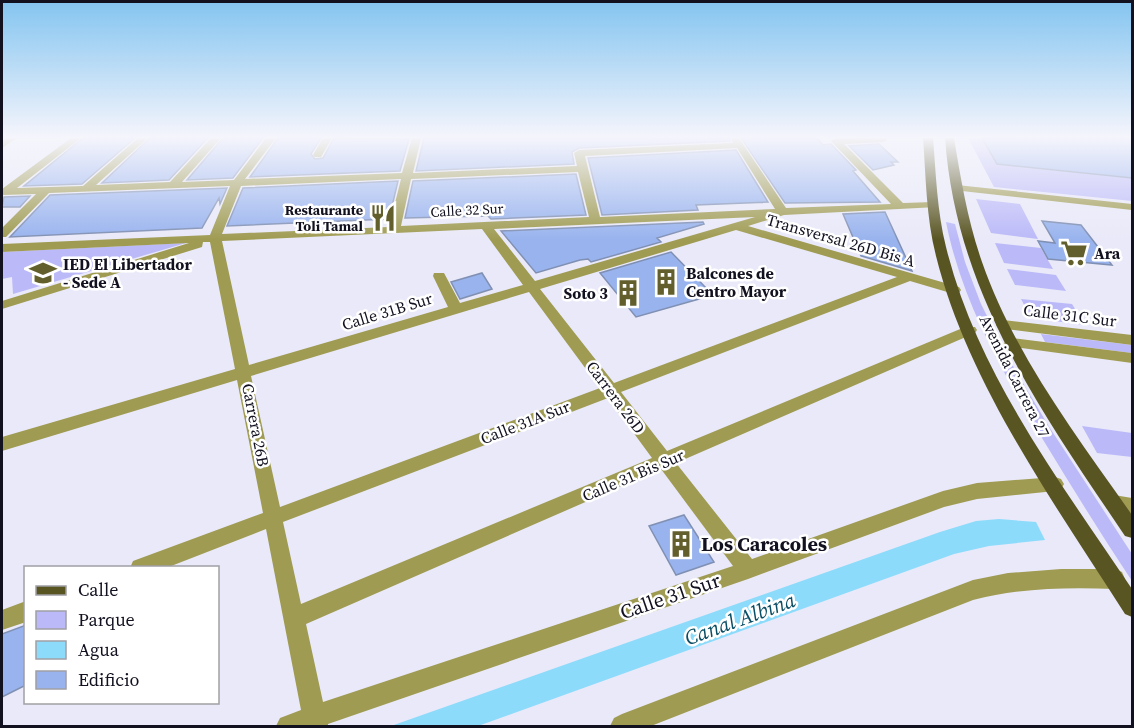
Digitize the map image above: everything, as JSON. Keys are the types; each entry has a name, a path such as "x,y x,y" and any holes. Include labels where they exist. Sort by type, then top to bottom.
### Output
{"main road":[{"name":"Avenida Carrera 27","path":"931,172 939,242 954,290 970,330 1001,394 1132,607"},
{"name":"Avenida Carrera 27","path":"954,172 976,263 1011,343 1123,505 1132,530"}],"street":[{"path":"4,192 31,172"},
{"path":"85,189 104,172"},
{"path":"173,185 185,172"},
{"path":"2,305 216,238 237,183 245,172"},
{"path":"394,230 409,172"},
{"path":"4,192 518,172"},
{"path":"584,172 595,220"},
{"path":"758,172 783,212"},
{"path":"866,172 900,206"},
{"path":"957,188 1132,207"},
{"path":"2,234 46,190"},
{"name":"Calle 32 Sur","path":"2,248 933,205"},
{"name":"Calle 31B Sur","path":"2,444 783,212"},
{"name":"Transversal 26D Bis A","path":"722,214 735,226 954,290"},
{"name":"Carrera 26D","path":"484,224 748,570"},
{"name":"Carrera 26B","path":"216,238 315,722"},
{"path":"439,276 456,309"},
{"name":"Calle 31A Sur","path":"143,566 910,278"},
{"name":"Calle 31C Sur","path":"1003,325 1132,340"},
{"name":"Calle 31 Bis Sur","path":"294,618 666,462 970,330"},
{"path":"1011,343 1132,358"},
{"name":"Calle 31 Sur","path":"288,726 315,722 943,499 977,491 1055,484"},
{"path":"622,726 973,590 1016,580 1056,577 1114,579"},
{"path":"2,620 24,611"}],"green space":[{"path":"986,172 1132,172 1132,201 994,187"},
{"path":"976,199 1020,204 1038,239 991,233"},
{"path":"946,222 955,224 965,262 981,304 1007,356 1048,425 1132,554 1132,581 1053,456 998,360 962,280"},
{"name":"IED El Libertador - Sede A","path":"186,243 13,294 12,277 2,279 2,252"},
{"path":"995,243 1041,248 1053,269 1004,263"},
{"path":"1007,269 1056,275 1066,291 1015,285"},
{"path":"1021,299 1072,304 1085,325 1031,318"},
{"path":"1041,334 1132,345 1132,353 1045,342"},
{"path":"1082,426 1132,433 1132,457 1097,453"}],"water":[{"name":"Canal Albina","path":"999,519 1036,522 1045,540 989,546 954,554 478,726 391,726 940,532 976,521"}],"building":[{"path":"41,172 96,172 82,184 24,186"},
{"path":"114,172 176,172 169,180 102,183"},
{"path":"194,172 238,172 233,178 187,180"},
{"path":"254,172 376,172 250,177"},
{"path":"591,172 750,172 768,202 696,205 698,210 602,215"},
{"path":"764,172 854,172 880,202 785,203"},
{"path":"1074,172 1132,172 1132,178"},
{"path":"576,174 586,215 491,219 488,216 405,218 413,181"},
{"path":"398,181 389,219 227,226 243,188"},
{"path":"227,188 220,204 219,198 202,228 10,237 50,195"},
{"path":"30,196 20,207 2,207 4,197"},
{"path":"885,212 912,271 861,256 843,214"},
{"path":"1042,221 1081,225 1112,265 1048,259 1038,241 1055,243"},
{"path":"703,222 704,224 657,238 661,242 591,262 588,259 580,260 536,273 501,231"},
{"name":"Balcones de Centro Mayor","path":"671,252 713,295 636,317 600,273"},
{"path":"482,273 492,289 460,299 451,282"},
{"name":"Los Caracoles","path":"684,515 714,562 676,575 649,526"},
{"path":"24,626 24,686 2,697 2,634"}],"place":[{"name":"Restaurante Toli Tamal","path":"383,218"},
{"name":"Ara","path":"1074,253"},
{"name":"IED El Libertador - Sede A","path":"43,273"},
{"name":"Balcones de Centro Mayor","path":"666,282"},
{"name":"Soto 3","path":"628,293"},
{"name":"Los Caracoles","path":"681,544"}]}
